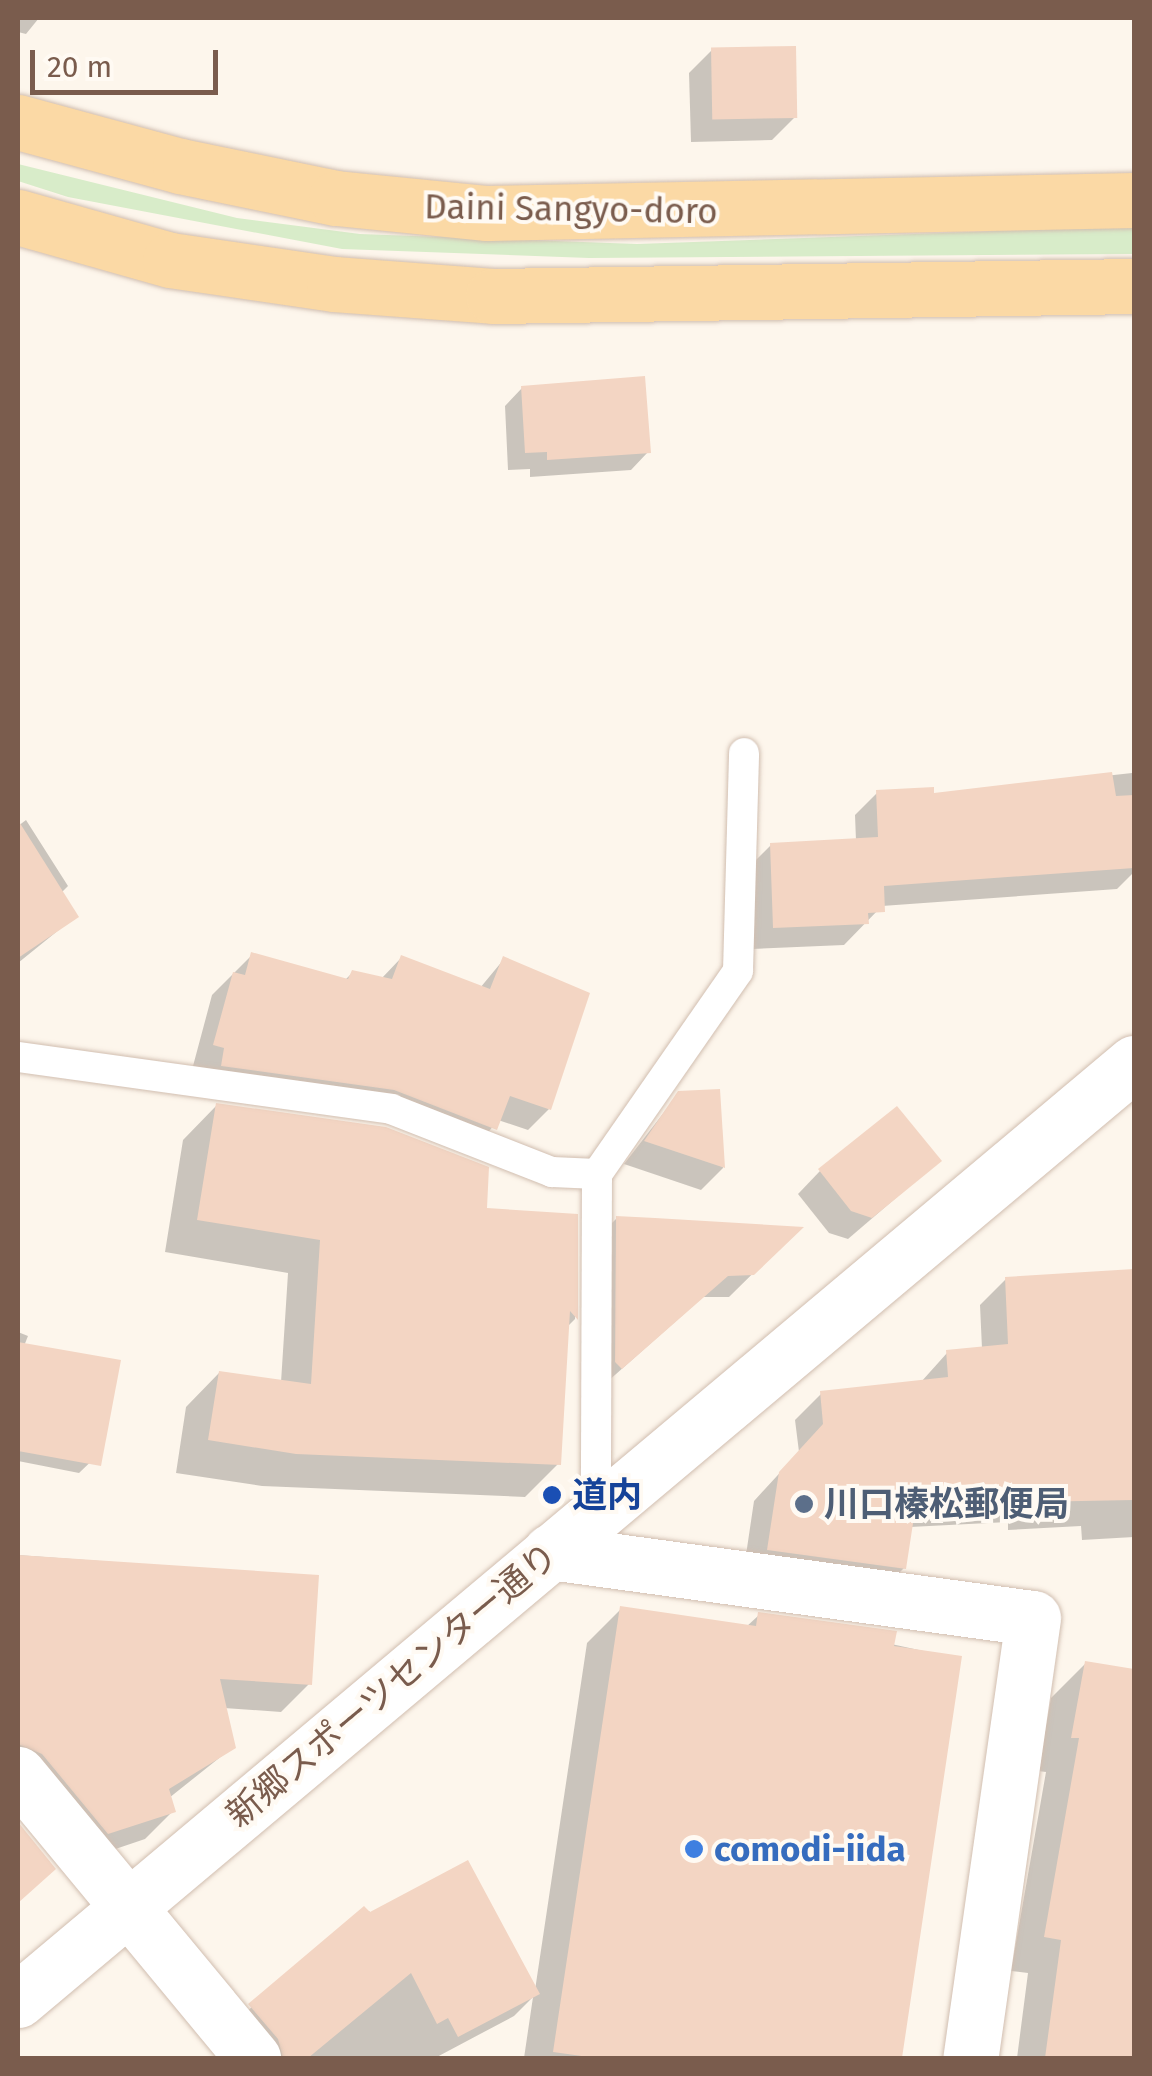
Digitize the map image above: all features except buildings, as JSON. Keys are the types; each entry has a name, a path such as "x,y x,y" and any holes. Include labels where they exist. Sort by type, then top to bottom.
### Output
{"main road":[{"name":"Daini Sangyo-doro","path":"18,122 180,166 336,198 486,213 1134,200"},
{"path":"18,217 170,260 334,284 494,296 1134,286"}],"street":[{"name":"新郷スポーツセンター通り","path":"18,2000 1134,1063"},
{"path":"550,1552 1033,1618 970,2058"},
{"path":"18,1774 254,2058"}],"lane":[{"path":"596,1515 598,1174 738,971 744,753"},
{"path":"18,1057 391,1109 552,1172 598,1174"}],"green space":[{"path":"18,164 237,218 360,234 637,244 1134,226 1134,254 589,258 342,249 68,197 18,181"}],"place":[{"name":"道内","path":"552,1495"},
{"name":"川口榛松郵便局","path":"804,1504"},
{"name":"comodi-iida","path":"694,1849"}]}
